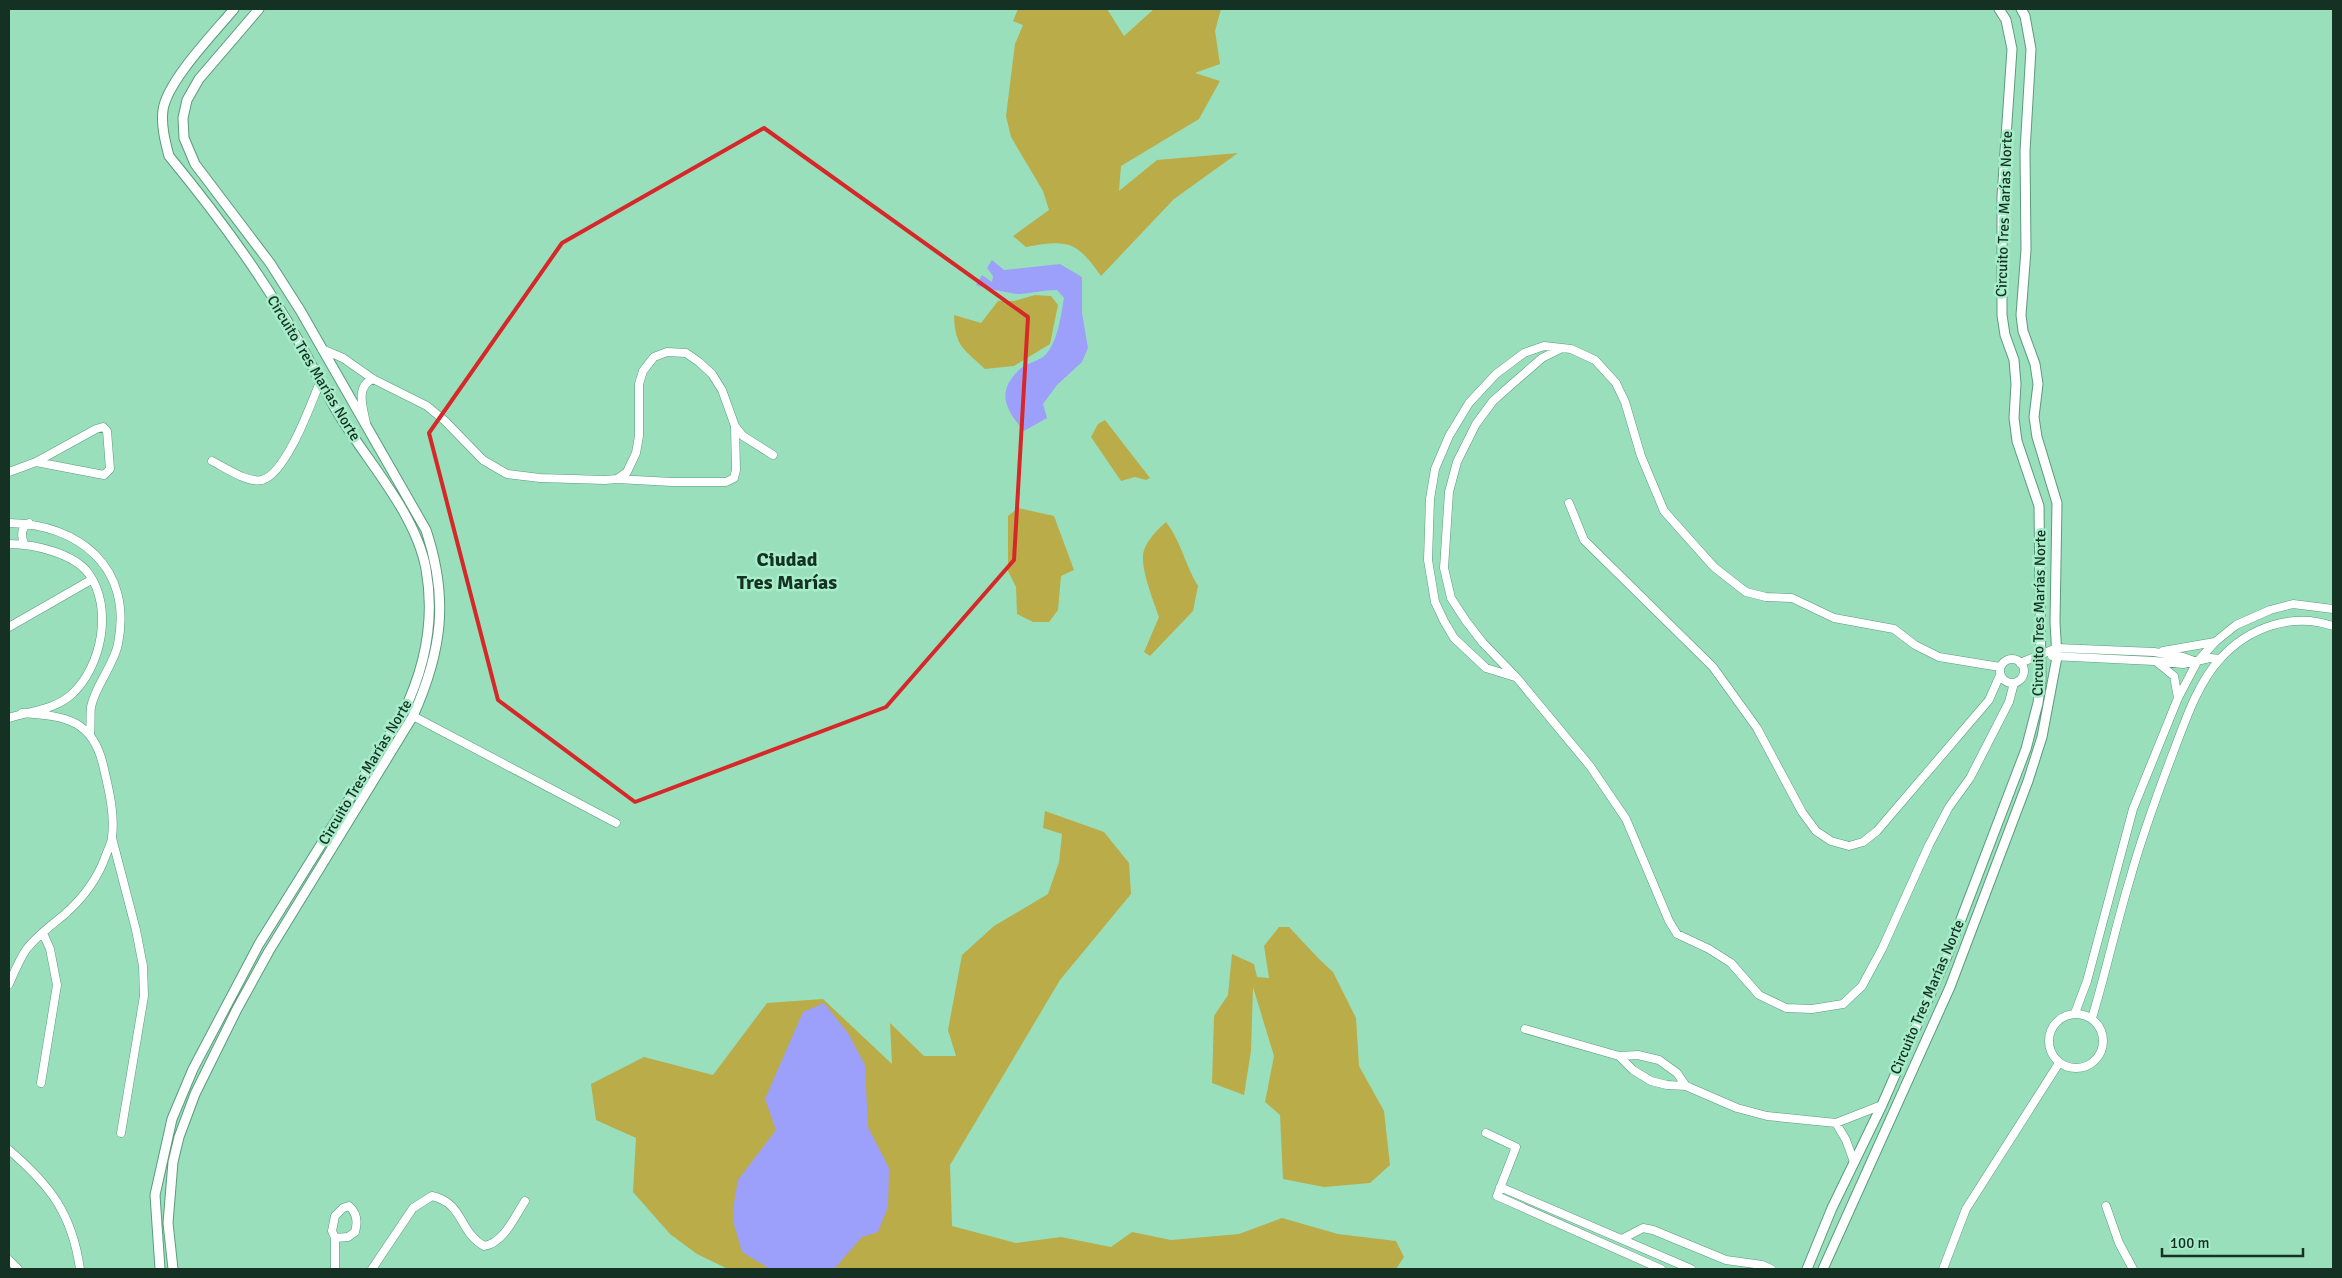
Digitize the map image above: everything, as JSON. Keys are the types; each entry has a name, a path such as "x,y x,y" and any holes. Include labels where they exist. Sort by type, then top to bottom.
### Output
{"street":[{"name":"Circuito Tres Marías Norte","path":"160,1269 155,1195 172,1119 197,1061 259,944 403,713 415,689 427,640 430,607 426,568 414,534 390,491 340,416 284,316 256,271 169,156 164,133 163,109 171,86 234,9"},
{"name":"Circuito Tres Marías Norte","path":"173,1269 169,1200 179,1137 195,1094 237,1009 269,952 413,716 423,694 438,644 440,589 435,556 426,530 270,263 196,164 184,138 183,118 186,100 199,79 259,9"},
{"name":"Circuito Tres Marías Norte","path":"1807,1269 1825,1224 1882,1105 1947,956 2026,749 2038,703 2040,654 2039,506 2018,441 2014,418 2016,384 2014,360 2005,335 2002,315 2002,196 2012,49 2006,20 1999,9"},
{"name":"Circuito Tres Marías Norte","path":"1823,1269 1953,978 2028,781 2042,737 2057,652 2055,622 2057,503 2037,437 2034,417 2038,384 2035,364 2024,331 2021,315 2026,250 2024,151 2031,48 2025,16 2021,9"},
{"path":"208,41 222,53"},
{"path":"1517,678 1486,668 1454,638 1444,621 1435,602 1428,560 1430,500 1435,469 1449,436 1469,403 1496,374 1524,354 1544,346 1571,349 1595,360 1616,383 1625,402 1641,456 1664,511 1714,567 1746,592 1766,597 1792,598 1834,618 1894,629 1915,645 1939,657 2000,671 2006,681 2014,682 2021,678 2024,670 2020,663 2013,659 2005,661 2000,671 1989,700 1877,831 1864,842 1848,846 1831,841 1816,831 1802,812 1757,728 1713,667 1584,540 1569,503"},
{"path":"1560,348 1542,358 1493,401 1476,424 1457,462 1449,492 1444,568 1451,598 1483,644 1517,678 1590,766 1626,819 1669,921 1677,934 1709,949 1731,963 1759,995 1786,1008 1812,1010 1843,1004 1862,986 1882,949 1928,844 1949,807 1970,778 2009,702 2014,682"},
{"path":"322,350 343,358 373,378 427,406 445,421 483,460 507,474 540,478 726,482 734,478 736,470 735,426 722,390 712,374 700,362 686,353 667,352 654,357 643,371 639,384 639,436 636,453 627,472 618,479"},
{"path":"368,430 361,397 362,387 366,381 373,378"},
{"path":"212,462 250,479 262,480 274,474 294,443 320,382"},
{"path":"735,426 743,436 773,455"},
{"path":"9,472 36,462 96,429 104,427 107,431 110,470 104,475 36,462"},
{"path":"9,523 30,523 62,532 84,544 104,562 118,590 122,622 118,646 92,706 90,734"},
{"path":"24,544 22,531 30,523"},
{"path":"9,544 24,544 66,557 88,573 98,594 102,625 94,660 72,694 59,703 44,709 9,718"},
{"path":"9,627 91,580"},
{"path":"2075,1013 2087,982 2133,809 2178,698 2197,662 2215,642 2236,626 2270,610 2293,604 2333,609"},
{"path":"2092,1018 2129,879 2150,814 2182,730 2204,682 2220,659 2242,640 2264,627 2294,621 2319,621 2333,626"},
{"path":"427,640 438,644"},
{"path":"2020,663 2040,654 2057,652 2154,652 2215,642"},
{"path":"2057,652 2183,664 2210,658 2220,659"},
{"path":"2154,652 2183,657 2197,662"},
{"path":"2154,661 2174,676 2178,698"},
{"path":"2197,662 2198,676 2204,682"},
{"path":"22,714 50,715 78,725 90,734 101,752 110,796 112,838 136,930 143,966 144,996 121,1132"},
{"path":"413,716 616,823"},
{"path":"9,984 26,950 88,890 103,863 112,838"},
{"path":"41,1083 57,985 50,949 43,933"},
{"path":"259,944 269,952"},
{"path":"2075,1013 2092,1018 2101,1029 2104,1042 2100,1056 2089,1065 2075,1068 2059,1063 2050,1050 2050,1033 2059,1019 2075,1013"},
{"path":"1525,1029 1619,1056 1638,1055 1660,1060 1677,1072 1686,1086"},
{"path":"1619,1056 1633,1070 1651,1081 1667,1085 1686,1086 1737,1108 1767,1116 1836,1123 1882,1105"},
{"path":"1943,1269 1966,1209 2059,1063"},
{"path":"1836,1123 1846,1140 1854,1162"},
{"path":"1486,1133 1516,1147 1497,1196 1661,1269"},
{"path":"9,1150 32,1170 67,1217 76,1245 80,1269"},
{"path":"1500,1187 1691,1269"},
{"path":"372,1269 413,1208 432,1196 442,1198 452,1204 473,1238 484,1246 492,1245 504,1233 525,1201"},
{"path":"2106,1206 2119,1243 2133,1269"},
{"path":"1622,1239 1643,1228 1653,1230 1726,1260 1762,1265 1771,1269"},
{"path":"1609,1247 1613,1236"},
{"path":"335,1238 335,1269"},
{"path":"9,1260 18,1269"}],"highlighted area":[{"path":"764,128 1028,317 1014,560 886,707 635,802 498,700 429,433 562,243"}],"shaded area":[{"path":"1018,9 1107,9 1124,36 1154,9 1221,9 1215,31 1220,64 1195,73 1220,81 1199,119 1121,166 1119,191 1157,160 1238,153 1174,199 1101,276 1084,255 1070,245 1052,244 1026,247 1013,236 1049,210 1043,191 1011,137 1006,116 1015,44 1023,25 1013,21"},
{"path":"1035,295 1051,296 1058,305 1050,344 1014,366 985,369 958,341 954,315 981,323 998,301 1014,301"},
{"path":"1105,420 1150,478 1146,480 1135,477 1121,481 1091,437 1098,424"},
{"path":"1018,508 1054,516 1074,570 1061,576 1058,610 1049,622 1033,622 1017,614 1016,587 1008,571 1008,516"},
{"path":"1166,522 1176,537 1198,586 1193,611 1150,656 1144,652 1159,617 1146,579 1143,557 1148,542"},
{"path":"1045,811 1104,832 1129,863 1131,894 1060,980 950,1165 952,1226 1016,1243 1061,1237 1111,1247 1132,1232 1171,1240 1239,1234 1282,1218 1338,1234 1396,1241 1404,1257 1396,1269 728,1269 697,1254 670,1234 633,1192 636,1138 596,1120 591,1084 644,1057 713,1075 767,1003 823,999 892,1064 890,1023 924,1056 956,1056 948,1030 962,955 994,926 1048,894 1059,862 1062,834 1043,828"},
{"path":"1279,927 1289,927 1333,972 1356,1018 1359,1066 1384,1111 1390,1165 1370,1183 1324,1187 1283,1179 1280,1115 1265,1102 1274,1056 1253,987 1251,1051 1244,1095 1212,1083 1214,1016 1228,995 1232,954 1254,964 1257,977 1269,978 1264,946"}],"water":[{"path":"992,260 1004,270 1060,264 1082,277 1082,313 1088,348 1082,362 1057,385 1043,404 1047,418 1024,431 1008,408 1006,393 1008,385 1012,377 1020,369 1041,358 1051,348 1064,298 1057,290 1020,294 976,285 982,275 992,282 993,276 987,268"},
{"path":"824,1003 848,1033 865,1065 868,1127 889,1168 888,1207 878,1232 862,1237 834,1269 770,1269 742,1252 733,1221 738,1180 776,1130 765,1099 803,1012"}],"district":[{"name":"Ciudad Tres Marías","path":"787,570"}]}
